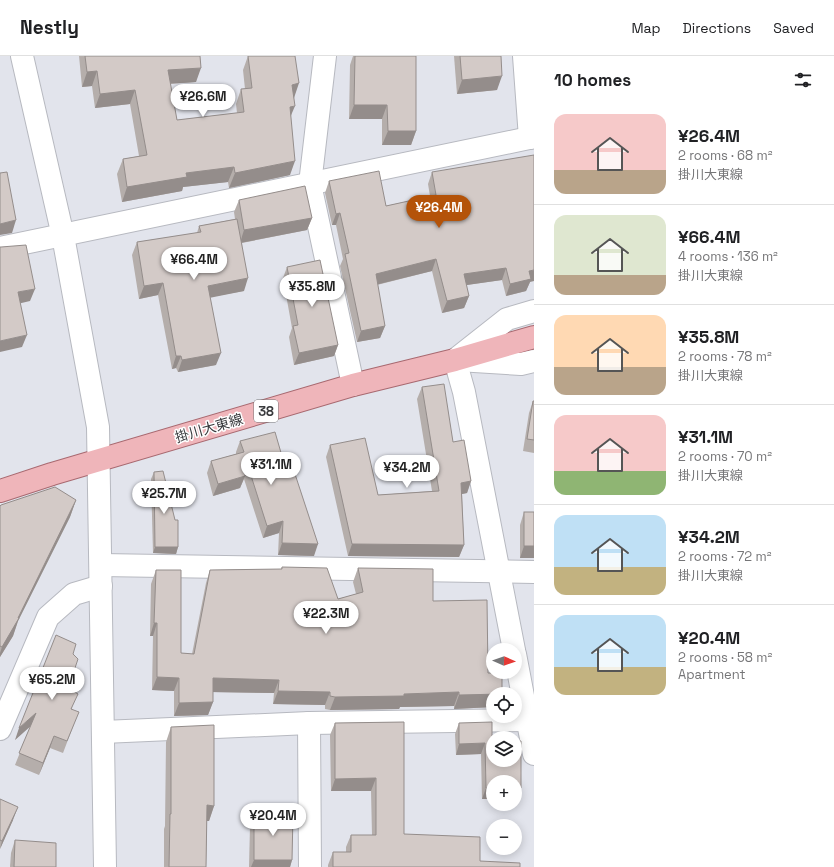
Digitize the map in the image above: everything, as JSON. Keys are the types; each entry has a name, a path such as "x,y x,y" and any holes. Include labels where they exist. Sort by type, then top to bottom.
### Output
{"main road":[{"name":"掛川大東線","path":"0,491 353,385 455,360 534,337"}],"street":[{"path":"22,56 63,236 98,427 100,460 105,867"},
{"path":"325,56 310,184 353,385"},
{"path":"0,248 532,137 524,56"},
{"path":"455,360 507,319 534,311"},
{"path":"455,360 521,364 534,361"},
{"path":"455,360 464,392 513,643"},
{"path":"0,729 48,617 74,594 101,576 499,570 534,572"},
{"path":"520,679 534,754"},
{"path":"103,732 309,723 527,720"},
{"path":"309,723 310,867"}],"building":[{"path":"85,56 200,56 201,68 168,70 177,120 244,112 241,89 252,88 248,56 295,56 299,83 292,85 295,106 290,107 295,161 235,173 234,167 186,173 187,177 127,187 123,159 147,155 135,90 100,94 97,71 87,72"},
{"path":"355,56 416,56 416,131 388,131 387,105 354,105"},
{"path":"460,56 501,56 502,76 462,80"},
{"path":"534,155 534,270 529,271 531,279 510,284 506,268 464,274 469,296 447,301 436,259 376,274 385,326 361,331 345,254 349,253 340,213 336,214 329,181 379,171 386,206 436,195 432,172"},
{"path":"7,172 16,220 0,224 0,173"},
{"path":"305,186 312,218 244,230 239,200"},
{"path":"237,219 248,278 208,286 221,353 182,360 181,356 176,356 163,283 144,286 137,242 201,232 199,226"},
{"path":"26,245 35,289 18,292 27,335 0,341 0,247"},
{"path":"320,260 338,345 299,353 293,326 298,325 287,267"},
{"path":"444,384 453,442 464,440 471,481 461,483 464,545 352,544 330,445 365,438 378,495 439,491 422,387"},
{"path":"534,401 534,440 527,439"},
{"path":"275,432 286,470 293,468 318,544 282,543 283,521 267,526 247,463 245,476 218,484 211,461 244,452 240,441"},
{"path":"163,471 175,520 178,520 178,547 155,547 154,472"},
{"path":"55,487 76,500 19,618 2,647 0,646 0,506"},
{"path":"524,512 534,512 534,546 524,546"},
{"path":"282,567 327,568 338,599 363,592 358,568 433,569 433,601 487,600 486,679 502,679 502,687 486,687 486,694 459,695 459,692 404,694 404,696 335,697 330,696 330,692 278,691 279,680 213,678 213,702 179,703 179,678 157,677 157,623 154,623 156,570 181,570 181,653 194,654 210,570 282,569"},
{"path":"56,635 76,644 73,654 78,659 73,674 78,679 73,691 78,694 71,709 79,712 67,741 54,736 43,763 19,753 36,713 19,728"},
{"path":"404,722 404,834 480,837 480,861 520,863 520,867 333,867 333,852 351,852 351,835 376,835 376,778 335,779 335,723"},
{"path":"459,723 492,723 492,731 486,731 486,767 521,767 521,775 486,775 486,788 485,743 459,744"},
{"path":"214,725 214,806 207,805 206,867 169,867 171,814 171,727"},
{"path":"0,799 18,807 2,841 0,840"},
{"path":"254,814 293,814 292,860 254,860"},
{"path":"15,840 56,843 56,867 14,867"}]}
